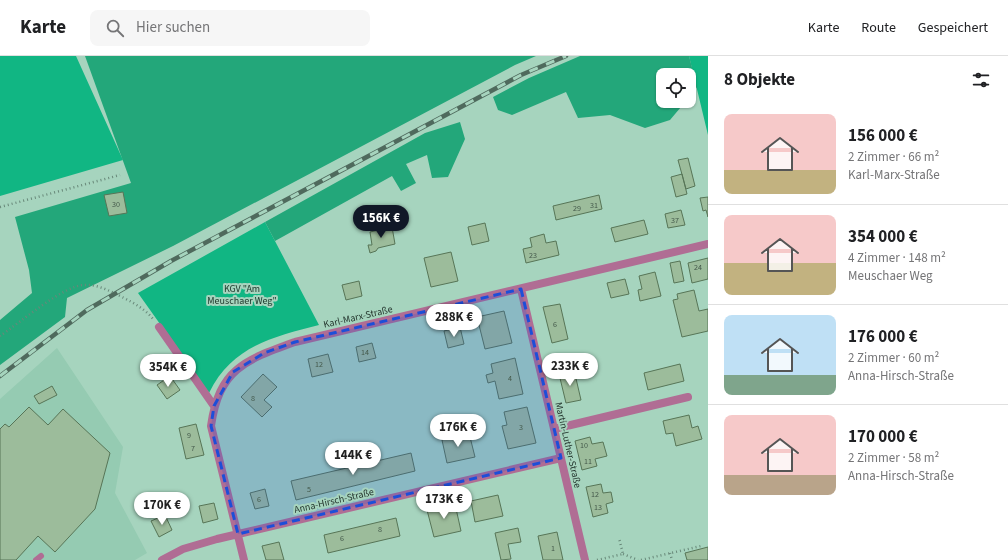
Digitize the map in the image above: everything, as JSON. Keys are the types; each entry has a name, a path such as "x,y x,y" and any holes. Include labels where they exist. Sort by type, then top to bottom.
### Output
{"street":[{"name":"Karl-Marx-Straße","path":"244,560 211,426 214,406 222,388 233,372 248,360 295,342 708,244"},
{"name":"Martin-Luther-Straße","path":"521,289 585,560"},
{"path":"159,327 214,406"},
{"path":"554,429 688,397"},
{"name":"Anna-Hirsch-Straße","path":"162,560 183,549 238,534 561,458"}],"path":[{"path":"0,207 120,175"},
{"path":"0,336 67,290 83,284 100,287 139,306 148,313 159,327"},
{"path":"619,538 623,554"},
{"path":"641,560 701,546"},
{"path":"670,553 672,560"},
{"path":"597,560 623,554 638,560"}],"highlighted area":[{"path":"521,289 561,458 238,534 211,426 214,406 233,372 264,353 295,342"}],"shaded area":[{"path":"57,348 123,447 115,493 147,553 135,560 0,560 0,399"}],"green space":[{"path":"0,56 76,56 123,160 0,196"},
{"path":"85,56 536,56 515,65 173,246 67,298 65,317 0,365 0,320 32,293 29,270 15,217 131,183"},
{"path":"580,56 689,56 692,68 656,68 656,108 680,108 670,120 645,128 610,115 578,118 566,92 512,115 498,110 493,97 529,78"},
{"path":"689,56 708,56 708,135 696,85 696,68 692,68"},
{"path":"460,122 465,139 448,177 432,178 427,155 406,164 416,183 401,191 392,176 275,241 265,222 425,133"},
{"name":"KGV \"Am Meuschaer Weg\"","path":"265,222 319,325 270,339 242,354 229,364 218,377 209,393 138,293"}],"building":[{"path":"688,158 695,186 686,189 678,160"},
{"path":"682,174 687,194 676,197 671,177"},
{"path":"123,192 127,213 109,216 104,195"},
{"path":"599,195 602,209 556,220 553,206"},
{"path":"708,197 708,217 706,210 703,211 700,198"},
{"path":"681,210 685,225 668,228 665,214"},
{"path":"644,220 648,234 615,242 611,228"},
{"path":"485,223 489,241 472,245 468,227"},
{"path":"392,227 395,244 378,248 376,251 370,253 368,245 372,245 370,232"},
{"path":"544,234 546,243 556,241 559,255 526,263 523,249 532,247 530,238"},
{"path":"451,252 458,281 431,287 424,258"},
{"path":"708,258 708,279 692,283 688,263"},
{"path":"680,261 684,281 674,283 670,263"},
{"path":"655,272 661,296 640,301 638,290 642,289 639,276"},
{"path":"625,279 629,294 611,298 607,283"},
{"path":"359,281 362,296 346,300 342,285"},
{"path":"694,290 699,311 708,309 708,331 682,337 673,300 678,299 677,294"},
{"path":"560,304 568,339 552,343 543,307"},
{"path":"504,311 512,343 485,349 477,317"},
{"path":"460,327 464,344 448,348 444,331"},
{"path":"372,343 376,358 359,362 356,347"},
{"path":"328,354 333,372 312,377 308,359"},
{"path":"515,358 523,394 499,399 495,381 488,383 486,375 493,373 491,364"},
{"path":"680,364 684,381 648,390 644,373"},
{"path":"574,370 581,400 566,403 559,374"},
{"path":"263,374 277,387 264,400 272,407 262,417 241,397"},
{"path":"170,376 180,390 167,399 157,385"},
{"path":"52,386 57,395 39,404 34,396"},
{"path":"29,407 48,425 63,409 110,453 95,509 55,552 38,536 16,560 0,560 0,429 5,424 9,427"},
{"path":"527,407 536,443 508,449 502,426 507,425 504,412"},
{"path":"689,415 692,428 698,426 702,439 676,446 673,433 666,434 663,421"},
{"path":"196,424 204,455 186,459 179,428"},
{"path":"469,433 475,457 447,463 442,440"},
{"path":"590,437 592,444 603,442 607,456 595,459 597,466 582,470 575,441"},
{"path":"411,453 415,471 296,500 291,481"},
{"path":"601,484 603,493 611,492 613,502 606,504 608,513 593,517 586,487"},
{"path":"265,489 269,506 255,509 250,493"},
{"path":"498,495 503,516 475,522 471,501"},
{"path":"214,503 218,519 203,523 199,506"},
{"path":"455,504 461,531 434,537 427,510"},
{"path":"165,515 172,530 159,537 151,521"},
{"path":"396,518 400,536 328,553 324,535"},
{"path":"518,528 521,542 508,544 511,559 501,560 495,533"},
{"path":"557,532 563,560 543,560 538,536"},
{"path":"279,542 284,560 266,560 262,546"},
{"path":"708,547 708,560 687,560 685,553"}],"railway":[{"path":"0,376 87,310 171,261 521,75 566,56"}]}
